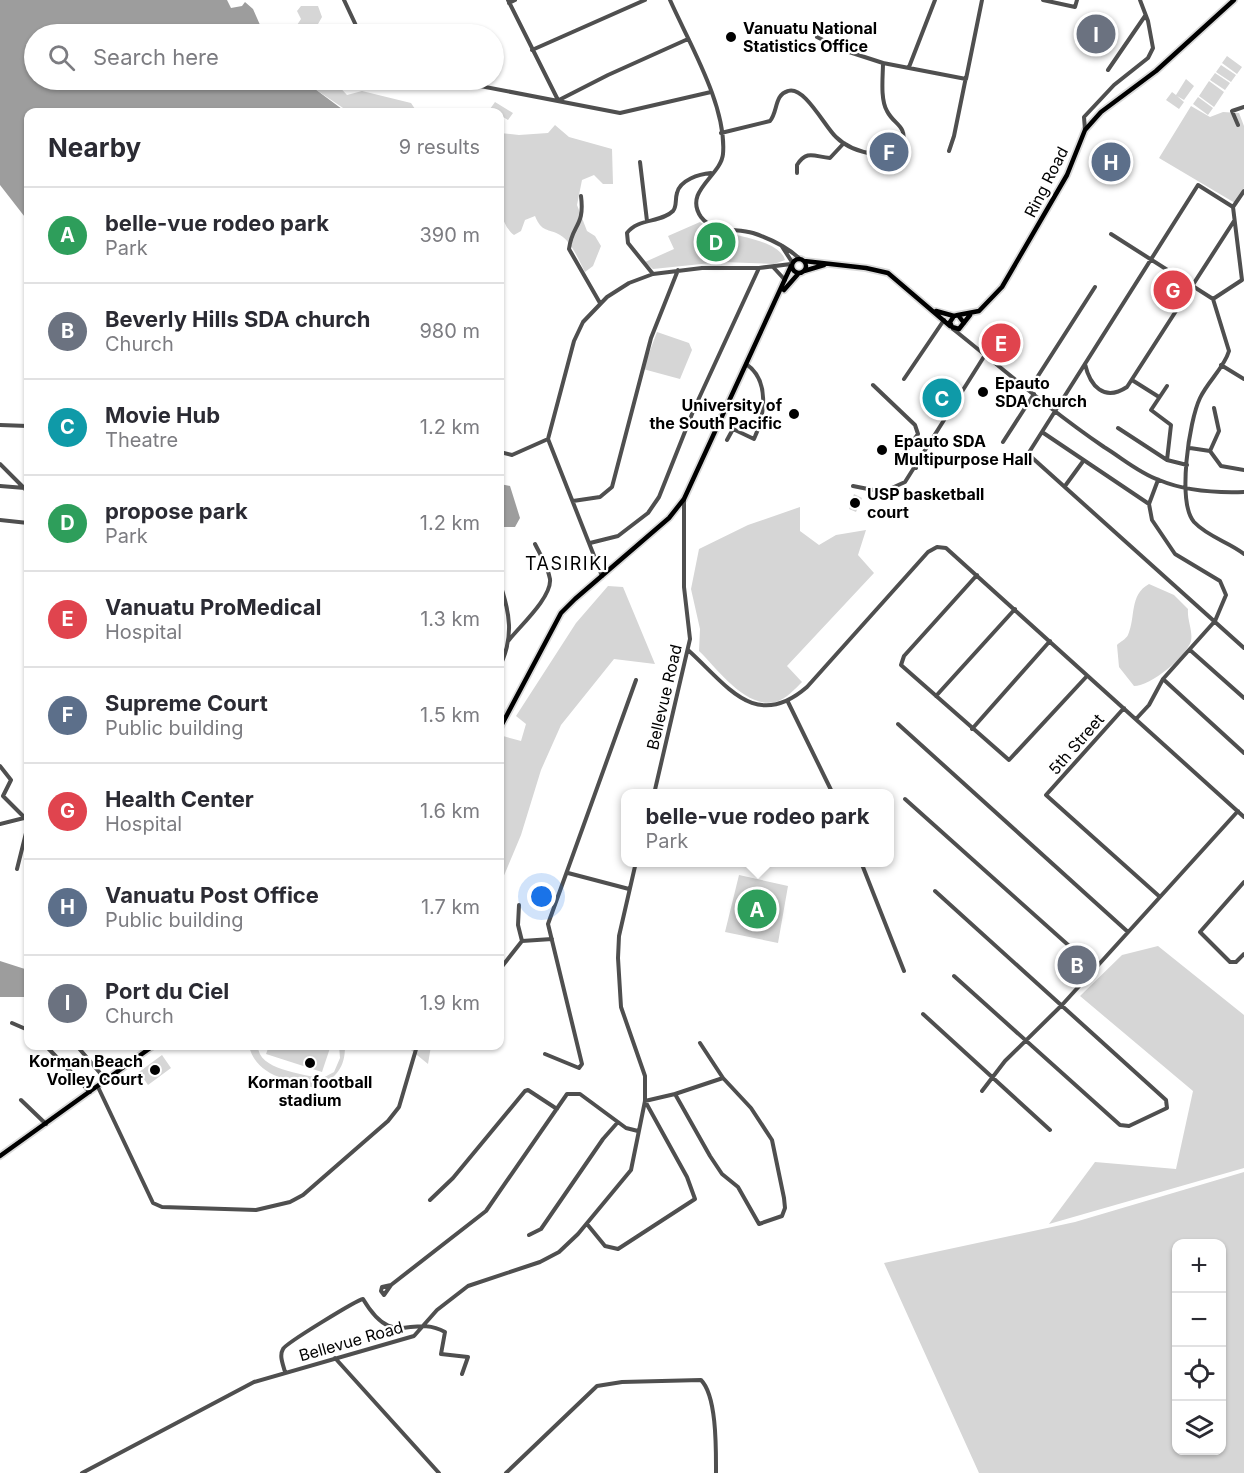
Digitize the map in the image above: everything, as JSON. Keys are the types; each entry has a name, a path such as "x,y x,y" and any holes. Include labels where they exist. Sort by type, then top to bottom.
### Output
{"main road":[{"name":"Ring Road","path":"963,324 997,295 1026,249 1067,175 1085,129 1101,112 1156,71 1234,0"},
{"path":"504,720 558,617 575,599 669,518 684,499 792,264 802,260 888,273 952,327 959,329 963,324 956,315"},
{"path":"802,260 802,272"},
{"path":"792,264 794,272 802,272"},
{"path":"777,299 802,272 813,267 831,264"},
{"path":"931,308 956,315 972,314"},
{"path":"952,327 950,320 956,315"},
{"path":"0,1156 148,1050"}],"street":[{"path":"344,0 355,24"},
{"path":"515,0 508,1 558,101"},
{"path":"532,50 645,0"},
{"path":"670,0 711,92 721,133 723,159 699,192 698,209 701,217 715,227 750,232 778,243 802,260"},
{"path":"909,67 935,0"},
{"path":"949,151 982,0"},
{"path":"1043,0 1075,7 1077,0"},
{"path":"1085,129 1083,120 1095,105 1124,76 1148,58 1153,48 1146,15 1140,0"},
{"path":"1107,70 1146,15"},
{"path":"817,37 843,50 882,63 966,79 966,77"},
{"path":"558,101 688,39"},
{"path":"721,133 770,121 780,97 791,90 804,97 829,130 844,143 860,151 884,155 894,152 903,144 903,128 886,109 882,63"},
{"path":"501,90 620,113 711,92"},
{"path":"1238,125 1232,111 1244,106"},
{"path":"797,173 797,165 807,155 815,154 830,158 844,143"},
{"path":"640,162 647,221"},
{"path":"653,274 632,250 626,239 630,229 674,210 677,191 683,184 698,175 712,173"},
{"path":"1233,207 1198,185 1028,454 1244,648"},
{"path":"1213,300 1243,279 1233,207 1244,191"},
{"path":"581,196 584,214 570,239 568,249 600,303"},
{"path":"1084,363 1088,380 1107,393 1120,391 1132,380 1190,286 1234,221"},
{"path":"1111,234 1213,300 1228,346 1228,354 1198,402 1184,487 1187,511 1192,519 1212,535 1243,553"},
{"path":"602,576 548,439 574,341 583,322 600,303 622,287 653,274 678,270 723,267 759,268 792,264 778,243"},
{"path":"773,267 786,281"},
{"path":"590,543 618,536 648,513 659,497 694,408 759,268"},
{"path":"573,501 600,498 612,487 651,338 678,270"},
{"path":"1029,390 1095,287"},
{"path":"904,379 944,320"},
{"path":"963,324 967,339"},
{"path":"952,327 1054,411 1132,466 1158,480 1184,487 1207,492 1244,492"},
{"path":"853,486 874,492 892,489 905,482 916,468 985,355"},
{"path":"727,440 733,429 754,439 759,424 763,384 759,374 746,364"},
{"path":"1221,365 1244,379"},
{"path":"1132,380 1160,397"},
{"path":"873,386 915,425 918,434 903,455 916,468"},
{"path":"1167,386 1151,410 1171,425 1167,460"},
{"path":"1003,442 1034,394"},
{"path":"1209,451 1219,431 1215,408"},
{"path":"0,425 24,426"},
{"path":"1118,428 1167,460 1187,465"},
{"path":"1042,432 1149,504"},
{"path":"504,453 512,455 548,439"},
{"path":"1190,448 1209,451 1221,466 1244,470"},
{"path":"1065,486 1083,460"},
{"path":"0,464 24,484"},
{"path":"1136,719 1149,705 1163,679 1215,621 1226,595 1224,585 1174,554 1152,520 1149,504 1158,480"},
{"path":"0,486 24,487"},
{"name":"Bellevue Road","path":"655,789 688,650 690,626 684,587 684,499"},
{"path":"0,520 24,523"},
{"path":"509,640 541,601 549,585 548,572 536,544"},
{"path":"688,650 753,705 778,705 788,702 807,687 933,549 946,548 1244,817"},
{"path":"978,575 904,656 902,665 1009,760 1087,676"},
{"path":"504,596 510,613 509,640 504,654"},
{"path":"936,696 1015,609"},
{"path":"972,729 1050,641"},
{"path":"1190,650 1244,698"},
{"path":"1163,679 1244,753"},
{"path":"545,1054 579,1068 582,1065 548,924 636,680"},
{"path":"788,702 830,789"},
{"name":"5th Street","path":"1124,708 1046,795 1160,897"},
{"path":"898,724 1128,932"},
{"path":"0,766 11,780 3,796 24,818"},
{"path":"905,799 1095,969"},
{"path":"982,1091 993,1076 1062,1005 1238,811"},
{"path":"0,824 24,821"},
{"path":"17,869 24,835"},
{"name":"Bellevue Road","path":"82,1473 254,1382 285,1371 414,1336 437,1310 468,1286 547,1258 569,1243 627,1177 645,1101 645,1076 623,1015 619,987 619,936 635,867"},
{"path":"863,867 904,971"},
{"path":"568,873 629,889"},
{"path":"1244,882 1200,932 1230,962 1236,962 1244,954"},
{"path":"935,891 1166,1100 1168,1105 1164,1110 1129,1126 1120,1125 954,976"},
{"path":"519,905 518,925 522,941"},
{"path":"504,964 522,941 552,939"},
{"path":"923,1014 1050,1130"},
{"path":"12,1023 24,1028"},
{"path":"675,1094 710,1156 722,1174 738,1187 759,1224 775,1220 784,1212 785,1205 772,1140 751,1108 723,1078 700,1042"},
{"path":"50,1050 90,1093"},
{"path":"81,1050 107,1080"},
{"path":"98,1087 153,1203 162,1207 256,1210 296,1200 388,1121 399,1107 416,1050"},
{"path":"586,1224 604,1246 618,1249 695,1199 687,1177 645,1101 723,1078"},
{"path":"430,1200 453,1178 525,1091 528,1090 557,1109"},
{"path":"391,1285 486,1211 567,1095 575,1092 618,1122 639,1131"},
{"path":"21,1100 46,1124"},
{"path":"529,1235 541,1229 603,1138 618,1122"},
{"path":"285,1371 281,1360 282,1349 292,1339 348,1309 356,1300 363,1299 381,1322 393,1328 410,1328 418,1325 441,1330 446,1334 441,1354 468,1357 462,1374"},
{"path":"335,1358 439,1473"},
{"path":"506,1473 597,1386 622,1382 701,1380 708,1388 711,1405 716,1473"}],"shaded area":[{"path":"0,0 227,0 231,8 242,6 245,2 253,9 260,24 24,24 24,90 316,90 341,108 24,108 24,216 0,185"},
{"path":"301,6 318,6 322,17 318,24 298,24 301,19 297,11"},
{"path":"1227,56 1242,67 1237,74 1222,63"},
{"path":"1221,65 1236,75 1231,82 1216,72"},
{"path":"1215,73 1230,83 1225,90 1210,80"},
{"path":"1186,79 1194,86 1184,100 1177,96 1184,102 1179,109 1166,100 1172,92 1176,95"},
{"path":"1209,81 1224,92 1214,107 1199,96"},
{"path":"316,90 342,90 347,95 362,91 411,103 414,108 343,108"},
{"path":"1198,97 1213,108 1208,115 1193,104"},
{"path":"495,102 513,113 508,120 504,118 504,108 491,108"},
{"path":"1191,106 1210,117 1223,112 1239,113 1244,126 1244,188 1235,203 1159,158"},
{"path":"555,125 569,137 612,149 613,184 603,184 594,175 582,180 577,205 587,231 595,236 601,246 593,266 585,272 568,242 560,235 543,228 535,216 525,220 521,231 514,235 504,220 504,133 548,133"},
{"path":"700,222 721,231 772,246 785,260 774,264 721,262 653,269 645,262 674,249 668,236"},
{"path":"657,332 689,343 692,350 680,379 643,369"},
{"path":"504,485 510,486 520,518 515,527 504,527"},
{"name":"USP basketball court","path":"854,494 862,498 856,512 849,509"},
{"path":"800,507 800,531 819,545 836,535 866,530 858,555 874,573 787,666 802,682 783,699 765,703 743,694 699,651 700,629 691,589 699,549 748,525"},
{"path":"1149,584 1174,595 1188,609 1191,641 1188,648 1167,670 1141,685 1134,686 1119,667 1117,645 1128,635 1138,594"},
{"path":"608,586 623,587 655,664 614,659 561,725 541,770 521,835 504,875 504,736 521,741 526,724 516,716 576,623"},
{"path":"739,875 788,886 778,943 725,932"},
{"path":"1158,946 1244,1015 1244,1168 1049,1224 1095,1162 1176,1169 1193,1091 1080,996 1122,955"},
{"path":"0,961 24,969 24,997 0,997"},
{"path":"251,1050 259,1050 265,1060 273,1065 321,1079 334,1072 340,1058 339,1050 345,1050 338,1071 318,1089 276,1076 259,1065"},
{"name":"Korman football stadium","path":"268,1050 329,1050 322,1072 266,1054"},
{"path":"411,1050 430,1050 428,1064"},
{"name":"Korman Beach Volley Court","path":"162,1055 171,1068 148,1085 139,1072"},
{"path":"1244,1172 1244,1473 979,1473 884,1263 1075,1222"}],"place":[{"name":"Port du Ciel","path":"1096,34"},
{"name":"Vanuatu National Statistics Office","path":"731,37"},
{"name":"Supreme Court","path":"889,152"},
{"name":"Vanuatu Post Office","path":"1111,162"},
{"name":"propose park","path":"716,242"},
{"name":"Health Center","path":"1173,290"},
{"name":"Vanuatu ProMedical","path":"1001,343"},
{"name":"Epauto SDA church","path":"983,392"},
{"name":"Movie Hub","path":"942,398"},
{"name":"University of the South Pacific","path":"794,414"},
{"name":"Epauto SDA Multipurpose Hall","path":"882,450"},
{"name":"USP basketball court","path":"855,503"},
{"name":"belle-vue rodeo park","path":"757,909"},
{"name":"Beverly Hills SDA church","path":"1077,965"},
{"name":"Korman football stadium","path":"310,1063"},
{"name":"Korman Beach Volley Court","path":"155,1070"}],"district":[{"name":"TASIRIKI","path":"567,564"}]}
